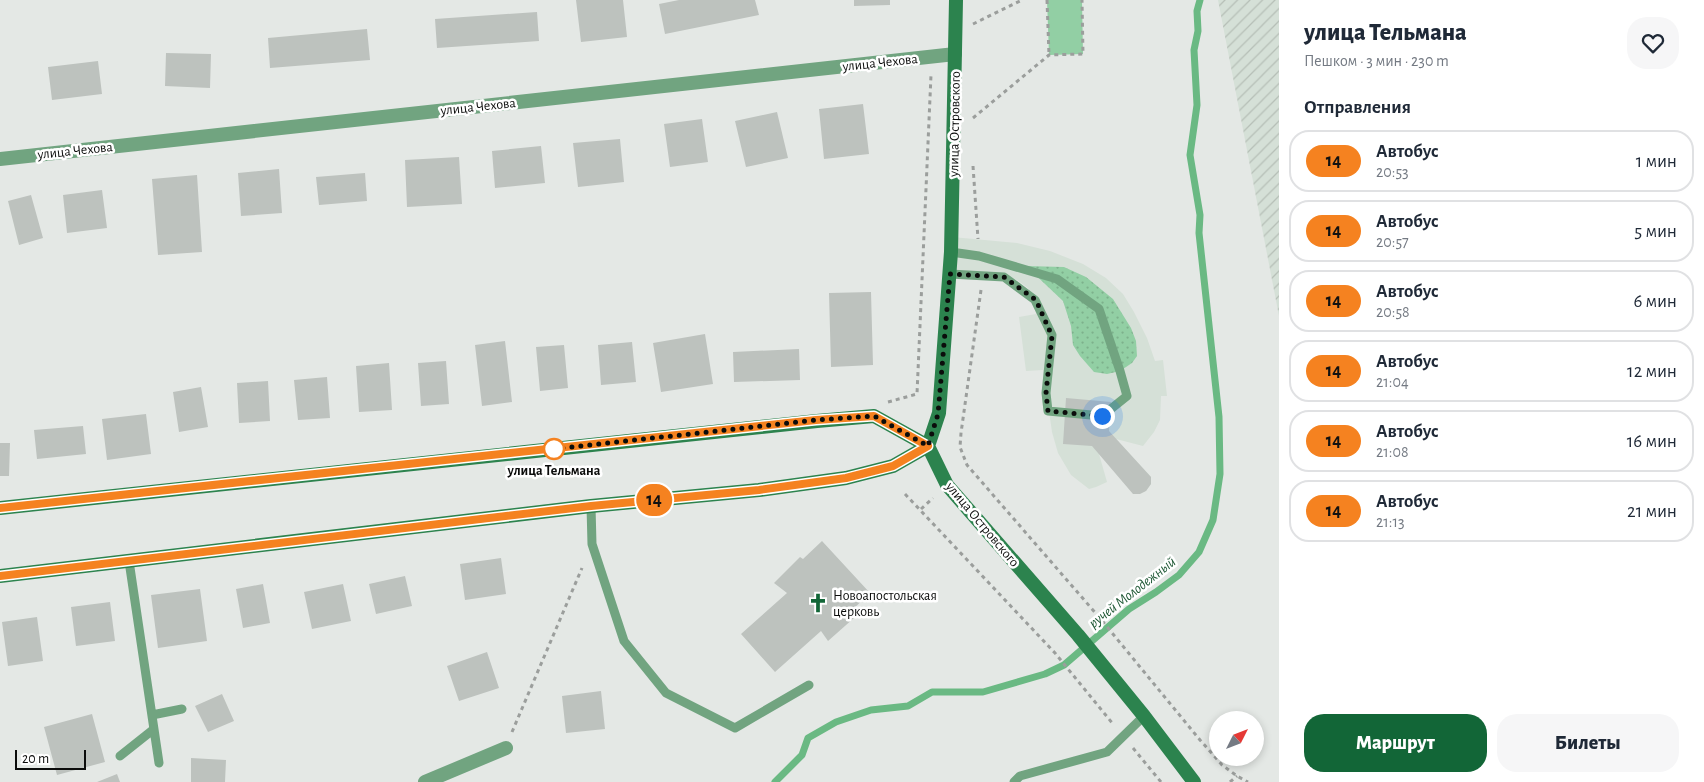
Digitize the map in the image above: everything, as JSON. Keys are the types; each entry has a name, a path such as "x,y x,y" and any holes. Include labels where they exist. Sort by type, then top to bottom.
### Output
{"main road":[{"name":"улица Островского","path":"956,0 952,252 938,414 928,446 947,485 1097,657 1194,782"},
{"path":"0,508 874,416 928,446"},
{"path":"0,576 591,506 759,490 846,478 893,466 928,446"}],"street":[{"name":"улица Чехова","path":"0,158 956,54"},
{"path":"425,782 506,748"}],"lane":[{"path":"950,274 1004,277 1036,300 1052,336 1046,393 1048,411 1102,416 1127,396 1099,309 1057,278 978,256 952,252"},
{"path":"591,506 592,544 624,641 666,693 734,728 809,685"},
{"path":"129,561 159,763"},
{"path":"152,715 182,709"},
{"path":"1014,782 1020,776 1107,752 1144,716"},
{"path":"120,756 154,729"}],"path":[{"path":"956,30 973,24 1022,0"},
{"path":"1047,0 1048,55"},
{"path":"971,110 971,120 1048,55 1083,54 1082,0"},
{"path":"973,16 973,34"},
{"path":"880,404 917,394 930,81 934,56"},
{"path":"973,159 978,256"},
{"path":"980,275 982,295 960,447 966,465 1099,617 1222,765 1248,782"},
{"path":"905,494 1055,653 1071,673"},
{"path":"506,748 592,544"},
{"path":"1230,782 1237,776"}],"shaded area":[{"path":"1218,0 1279,0 1279,316"},
{"path":"952,237 1017,243 1050,251 1083,264 1106,278 1123,294 1147,338 1155,361 1163,360 1167,396 1161,396 1160,420 1154,432 1143,446 1116,439 1151,477 1151,484 1146,491 1099,454 1107,482 1089,489 1071,475 1058,453 1052,432 1043,370 1026,371 1019,317 1036,314 1035,300 1028,288 1017,280 1004,277 950,274"}],"green space":[{"path":"1047,0 1082,0 1083,54 1049,55"},
{"path":"1026,266 1064,267 1086,277 1113,299 1131,328 1136,341 1137,356 1132,363 1120,371 1107,374 1094,372 1073,345 1071,326 1063,301"}],"building":[{"path":"576,0 623,0 627,37 581,42"},
{"path":"679,0 755,0 759,15 665,34 659,4"},
{"path":"854,0 890,0 890,5 854,6"},
{"path":"537,12 539,41 437,48 435,19"},
{"path":"367,29 370,60 270,68 268,38"},
{"path":"166,53 211,54 210,88 165,86"},
{"path":"98,61 102,94 52,100 48,67"},
{"path":"863,104 869,154 824,159 819,109"},
{"path":"777,112 788,158 746,167 735,121"},
{"path":"702,119 708,162 670,167 664,124"},
{"path":"620,139 624,182 578,187 573,143"},
{"path":"541,146 545,183 495,188 492,151"},
{"path":"459,157 462,204 407,207 405,160"},
{"path":"279,169 282,213 241,216 238,173"},
{"path":"365,173 367,201 319,205 316,177"},
{"path":"197,175 202,252 158,255 152,179"},
{"path":"102,190 107,228 67,233 63,195"},
{"path":"31,195 43,238 19,245 8,201"},
{"path":"871,292 873,365 831,367 829,293"},
{"path":"705,334 713,384 661,392 653,343"},
{"path":"505,341 512,402 482,406 475,345"},
{"path":"632,342 636,382 601,385 598,345"},
{"path":"564,345 568,388 540,391 536,347"},
{"path":"799,349 800,380 734,382 733,352"},
{"path":"446,361 449,404 421,406 418,363"},
{"path":"389,363 392,410 359,412 356,366"},
{"path":"327,377 330,418 298,420 294,380"},
{"path":"268,381 270,421 239,423 237,383"},
{"path":"201,387 208,427 179,432 173,392"},
{"path":"1066,398 1111,402 1109,431 1151,477 1151,484 1146,491 1140,494 1133,494 1092,446 1063,444"},
{"path":"146,414 151,454 107,460 102,419"},
{"path":"83,426 86,454 37,459 34,430"},
{"path":"0,443 10,443 9,476 0,476"},
{"name":"Новоапостольская церковь","path":"822,541 870,593 849,613 854,618 828,641 821,631 775,672 741,634 787,593 774,583 800,557 803,559"},
{"path":"501,558 506,594 465,600 460,564"},
{"path":"405,576 412,606 376,614 369,584"},
{"path":"263,584 270,623 243,628 236,589"},
{"path":"343,584 351,621 312,629 304,592"},
{"path":"200,589 207,641 158,648 151,595"},
{"path":"110,602 115,641 76,646 71,607"},
{"path":"37,617 43,661 8,666 2,622"},
{"path":"487,652 499,688 459,701 447,666"},
{"path":"601,691 605,729 566,733 562,696"},
{"path":"222,694 234,721 208,732 195,706"},
{"path":"92,714 105,762 57,775 44,727"},
{"path":"191,758 226,760 225,782 191,782"},
{"path":"117,774 120,782 97,782"}],"waterway":[{"name":"ручей Молодежный","path":"775,782 802,755 808,738 836,722 871,710 908,706 932,692 983,692 1045,674 1064,665 1129,609 1179,575 1199,552 1213,520 1220,474 1219,417 1199,233 1200,215 1190,155 1197,105 1194,50 1198,31 1197,11 1200,0"}],"bus line":[{"name":"14","path":"0,508 816,420 874,416 928,446 893,466 846,478 759,490 591,506 0,576"}],"place":[{"name":"улица Тельмана","path":"554,449"},
{"name":"Новоапостольская церковь","path":"818,603"}],"route":[{"path":"554,449 816,420 874,416 928,446 938,414 950,274 1004,277 1036,300 1052,336 1046,393 1048,411 1102,416"}]}
